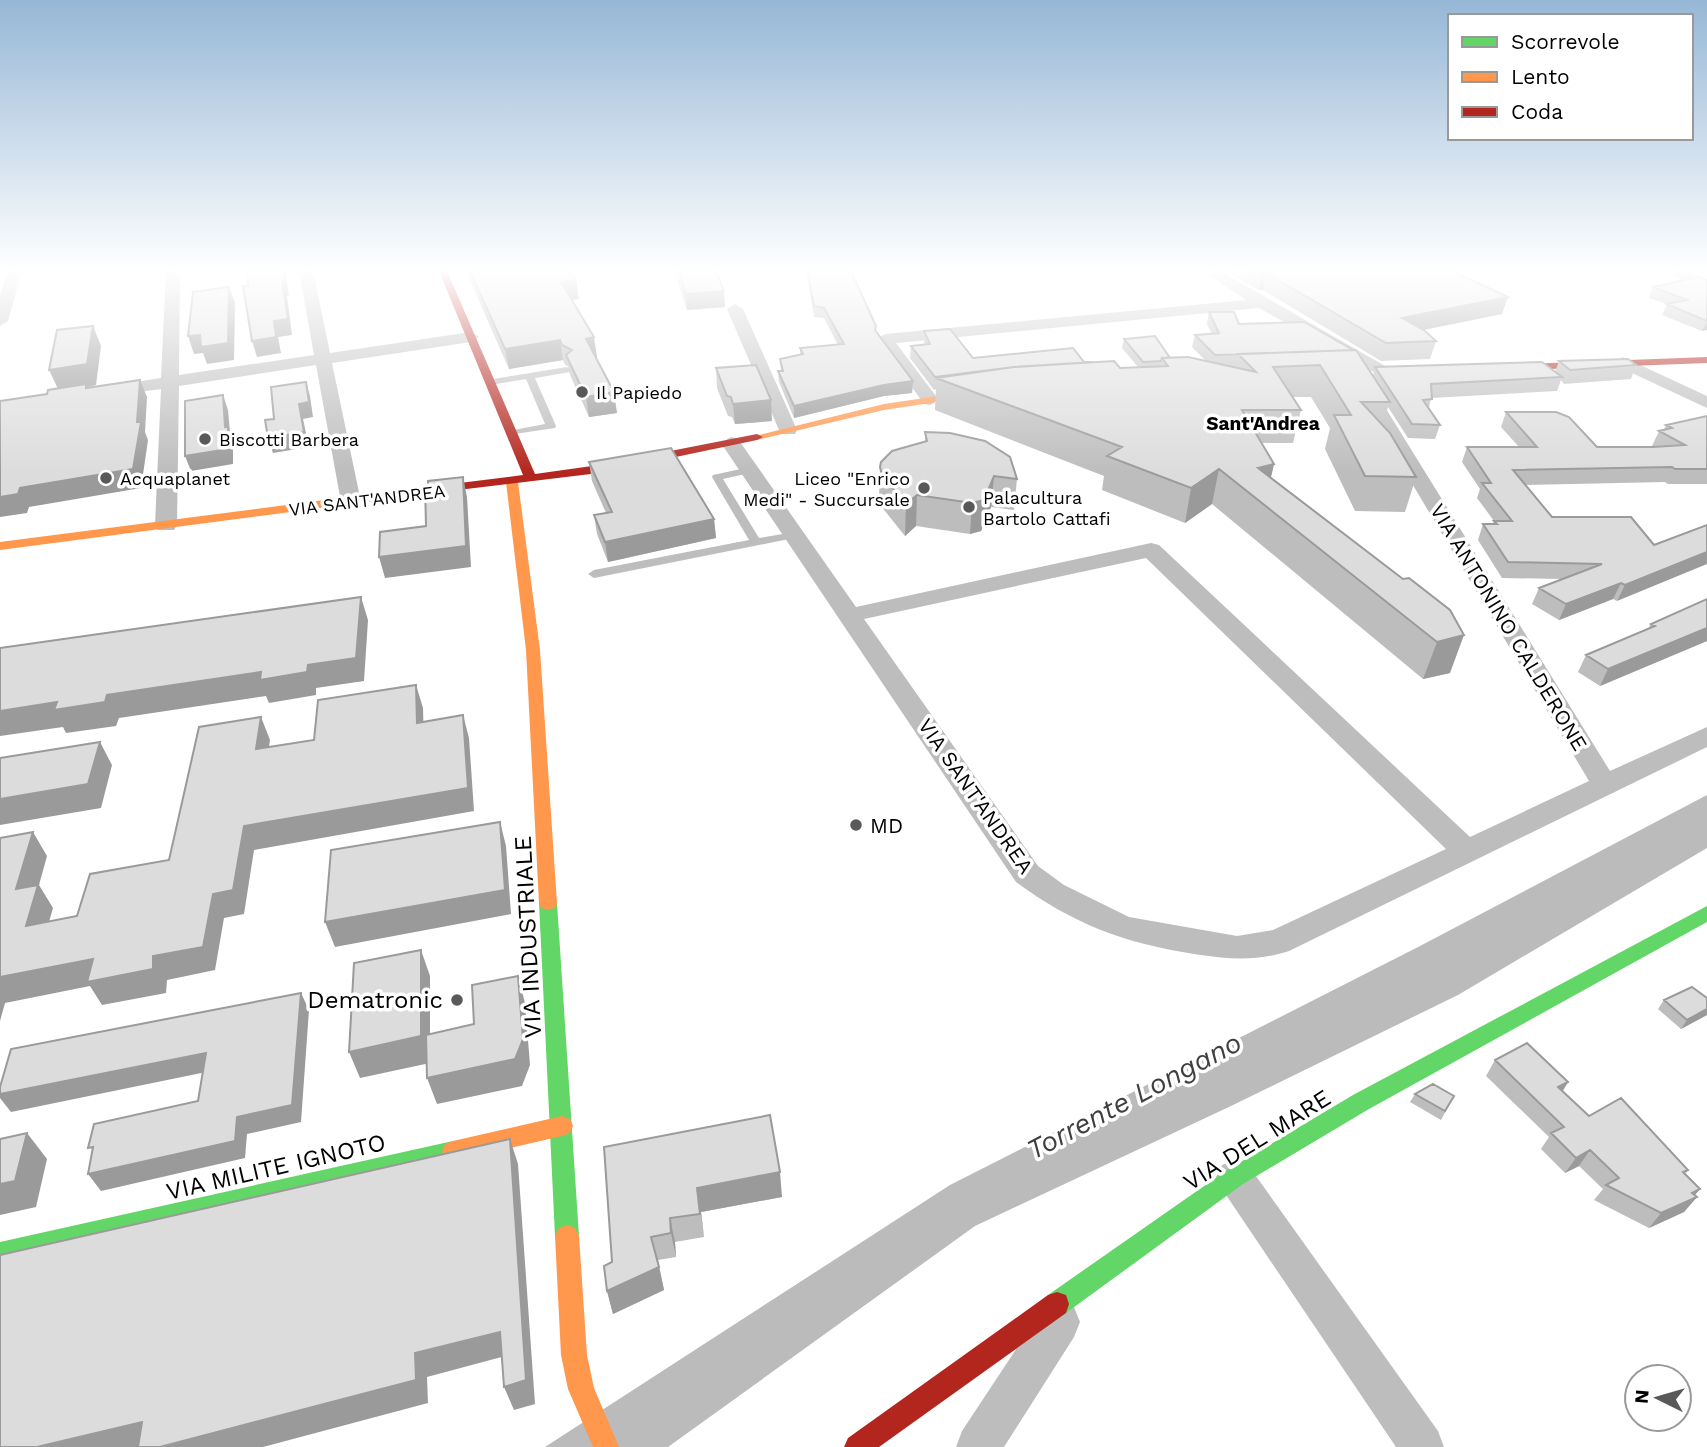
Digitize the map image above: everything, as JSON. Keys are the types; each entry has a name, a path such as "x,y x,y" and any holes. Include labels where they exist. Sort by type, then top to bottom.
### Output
{"street":[{"path":"166,525 171,339"},
{"path":"319,339 351,502"},
{"path":"92,394 461,339"},
{"path":"472,339 531,479"},
{"path":"748,339 788,430"},
{"path":"890,339 885,339 930,400"},
{"path":"1329,339 1391,371"},
{"path":"1481,369 1707,359"},
{"path":"1623,362 1707,403"},
{"path":"1354,372 1391,371"},
{"name":"VIA ANTONINO CALDERONE","path":"1354,372 1605,785"},
{"name":"VIA SANT'ANDREA","path":"0,546 512,482 698,451 884,407 997,390"},
{"name":"VIA SANT'ANDREA","path":"732,443 1027,874 1053,893 1121,927 1151,935 1237,948 1278,942 1605,785"},
{"name":"VIA INDUSTRIALE","path":"512,482 533,650 574,1355 581,1389 606,1447"},
{"path":"850,615 1150,550 1466,851"},
{"path":"1605,785 1707,736"},
{"name":"VIA DEL MARE","path":"857,1447 1235,1177 1361,1102 1707,913"},
{"name":"VIA MILITE IGNOTO","path":"0,1254 562,1126"},
{"path":"1235,1177 1422,1447"},
{"path":"978,1447 1085,1282"}],"lane":[{"path":"490,382 566,370"},
{"path":"512,433 551,426 529,375"},
{"path":"750,470 717,477 756,543"},
{"path":"594,574 795,535"}],"water":[{"name":"Torrente Longano","path":"1707,795 1707,848 1458,995 1231,1106 975,1226 668,1447 545,1447 950,1185 1420,946"}],"building":[{"path":"55,339 91,339 87,364 49,370"},
{"path":"200,339 228,339 228,343 201,347"},
{"path":"500,339 588,339 614,392 586,397 566,355 572,350 562,345 560,340 505,349"},
{"path":"841,339 881,339 913,381 794,406 778,371 783,371 780,359 803,354 800,348 844,344"},
{"path":"927,339 958,339 973,358 1073,348 1084,362 1093,362 1014,367 935,377 911,346 930,344"},
{"path":"1124,339 1157,339 1170,358 1143,362"},
{"path":"1199,339 1333,339 1353,350 1215,355"},
{"path":"1378,339 1433,339 1436,341 1386,343"},
{"path":"1356,350 1390,402 1361,402 1390,433 1416,477 1365,476 1334,415 1351,415 1320,365 1273,367 1301,410 1242,410 1274,464 1258,468 1403,579 1409,578 1450,610 1464,635 1437,642 1219,469 1191,488 1107,456 1122,447 936,378 1014,367 1114,361 1120,368 1168,366 1162,358 1188,357 1256,372 1238,354"},
{"path":"1628,359 1636,365 1570,370 1559,361"},
{"path":"1542,362 1562,377 1431,384 1432,399 1423,400 1440,425 1412,424 1375,367"},
{"path":"756,365 771,400 733,404 716,368"},
{"path":"140,380 137,422 141,422 133,469 20,488 18,494 0,497 0,401 47,394 48,390 86,384 86,388"},
{"path":"306,382 309,402 299,404 304,432 268,438 265,420 274,419 271,387"},
{"path":"223,395 228,449 185,456 185,401"},
{"path":"1506,412 1556,412 1569,417 1597,447 1685,445 1659,431 1672,428 1666,425 1707,416 1707,469 1672,467 1513,470 1552,517 1631,517 1654,545 1707,525 1707,552 1625,585 1621,583 1566,604 1539,588 1602,564 1508,562 1483,524 1512,521 1482,483 1491,483 1467,447 1537,447"},
{"path":"925,432 950,433 985,441 1010,457 1017,479 994,476 984,500 972,503 917,495 906,504 882,475 881,462 892,451 927,441"},
{"path":"671,448 714,519 605,542 594,515 612,512 589,462"},
{"path":"463,477 466,546 379,557 380,532 426,526 425,485 428,485 428,481"},
{"path":"361,597 356,658 308,665 307,672 260,680 261,672 107,695 105,702 54,710 57,702 0,711 0,648"},
{"path":"1707,599 1707,628 1608,669 1586,655 1655,626 1651,624"},
{"path":"416,685 417,723 463,715 468,788 244,826 233,890 213,894 203,947 153,956 153,969 87,982 93,959 0,977 0,838 33,832 16,889 38,885 26,926 77,916 90,874 169,860 199,727 261,717 256,749 314,740 318,700"},
{"path":"100,742 88,784 0,799 0,758"},
{"path":"500,822 505,890 325,922 331,850"},
{"path":"421,950 421,1036 349,1052 354,963"},
{"path":"518,976 523,1039 515,1059 427,1078 426,1035 474,1024 472,985"},
{"path":"1692,987 1707,998 1707,1009 1687,1020 1664,1000"},
{"path":"301,993 292,1105 237,1117 235,1141 88,1174 93,1147 88,1148 94,1124 198,1101 206,1053 0,1094 11,1049"},
{"path":"1527,1043 1568,1082 1558,1087 1589,1116 1621,1098 1688,1170 1683,1172 1700,1189 1692,1193 1697,1197 1661,1213 1606,1185 1619,1178 1590,1150 1576,1158 1551,1133 1564,1127 1495,1060"},
{"path":"1433,1084 1454,1096 1445,1111 1415,1094"},
{"path":"770,1115 780,1172 697,1188 700,1214 670,1218 671,1233 651,1237 659,1267 607,1291 604,1266 612,1262 604,1147"},
{"path":"27,1133 15,1181 0,1184 0,1139"},
{"path":"510,1139 526,1380 504,1387 500,1332 415,1353 416,1380 160,1447 138,1447 142,1422 37,1447 0,1447 0,1255"}],"traffic: fast":[{"path":"548,903 567,1236"},
{"path":"1057,1304 1235,1177 1361,1102 1707,913"},
{"path":"0,1254 453,1151"}],"traffic: slow":[{"path":"757,437 884,407 986,392"},
{"path":"512,482 533,650 548,903"},
{"path":"0,546 371,498"},
{"path":"453,1151 562,1126"},
{"path":"567,1236 574,1355 581,1389 606,1447"}],"traffic: jam":[{"path":"472,339 531,479"},
{"path":"1498,368 1707,360"},
{"path":"371,498 599,469 757,437"},
{"path":"857,1447 1057,1304"}],"place":[{"name":"Il Papiedo","path":"582,392"},
{"name":"Biscotti Barbera","path":"205,439"},
{"name":"Acquaplanet","path":"106,478"},
{"name":"Liceo \"Enrico Medi\" - Succursale","path":"924,488"},
{"name":"Palacultura Bartolo Cattafi","path":"969,507"},
{"name":"MD","path":"856,825"},
{"name":"Dematronic","path":"457,1000"}],"district":[{"name":"Sant'Andrea","path":"1263,423"}]}
